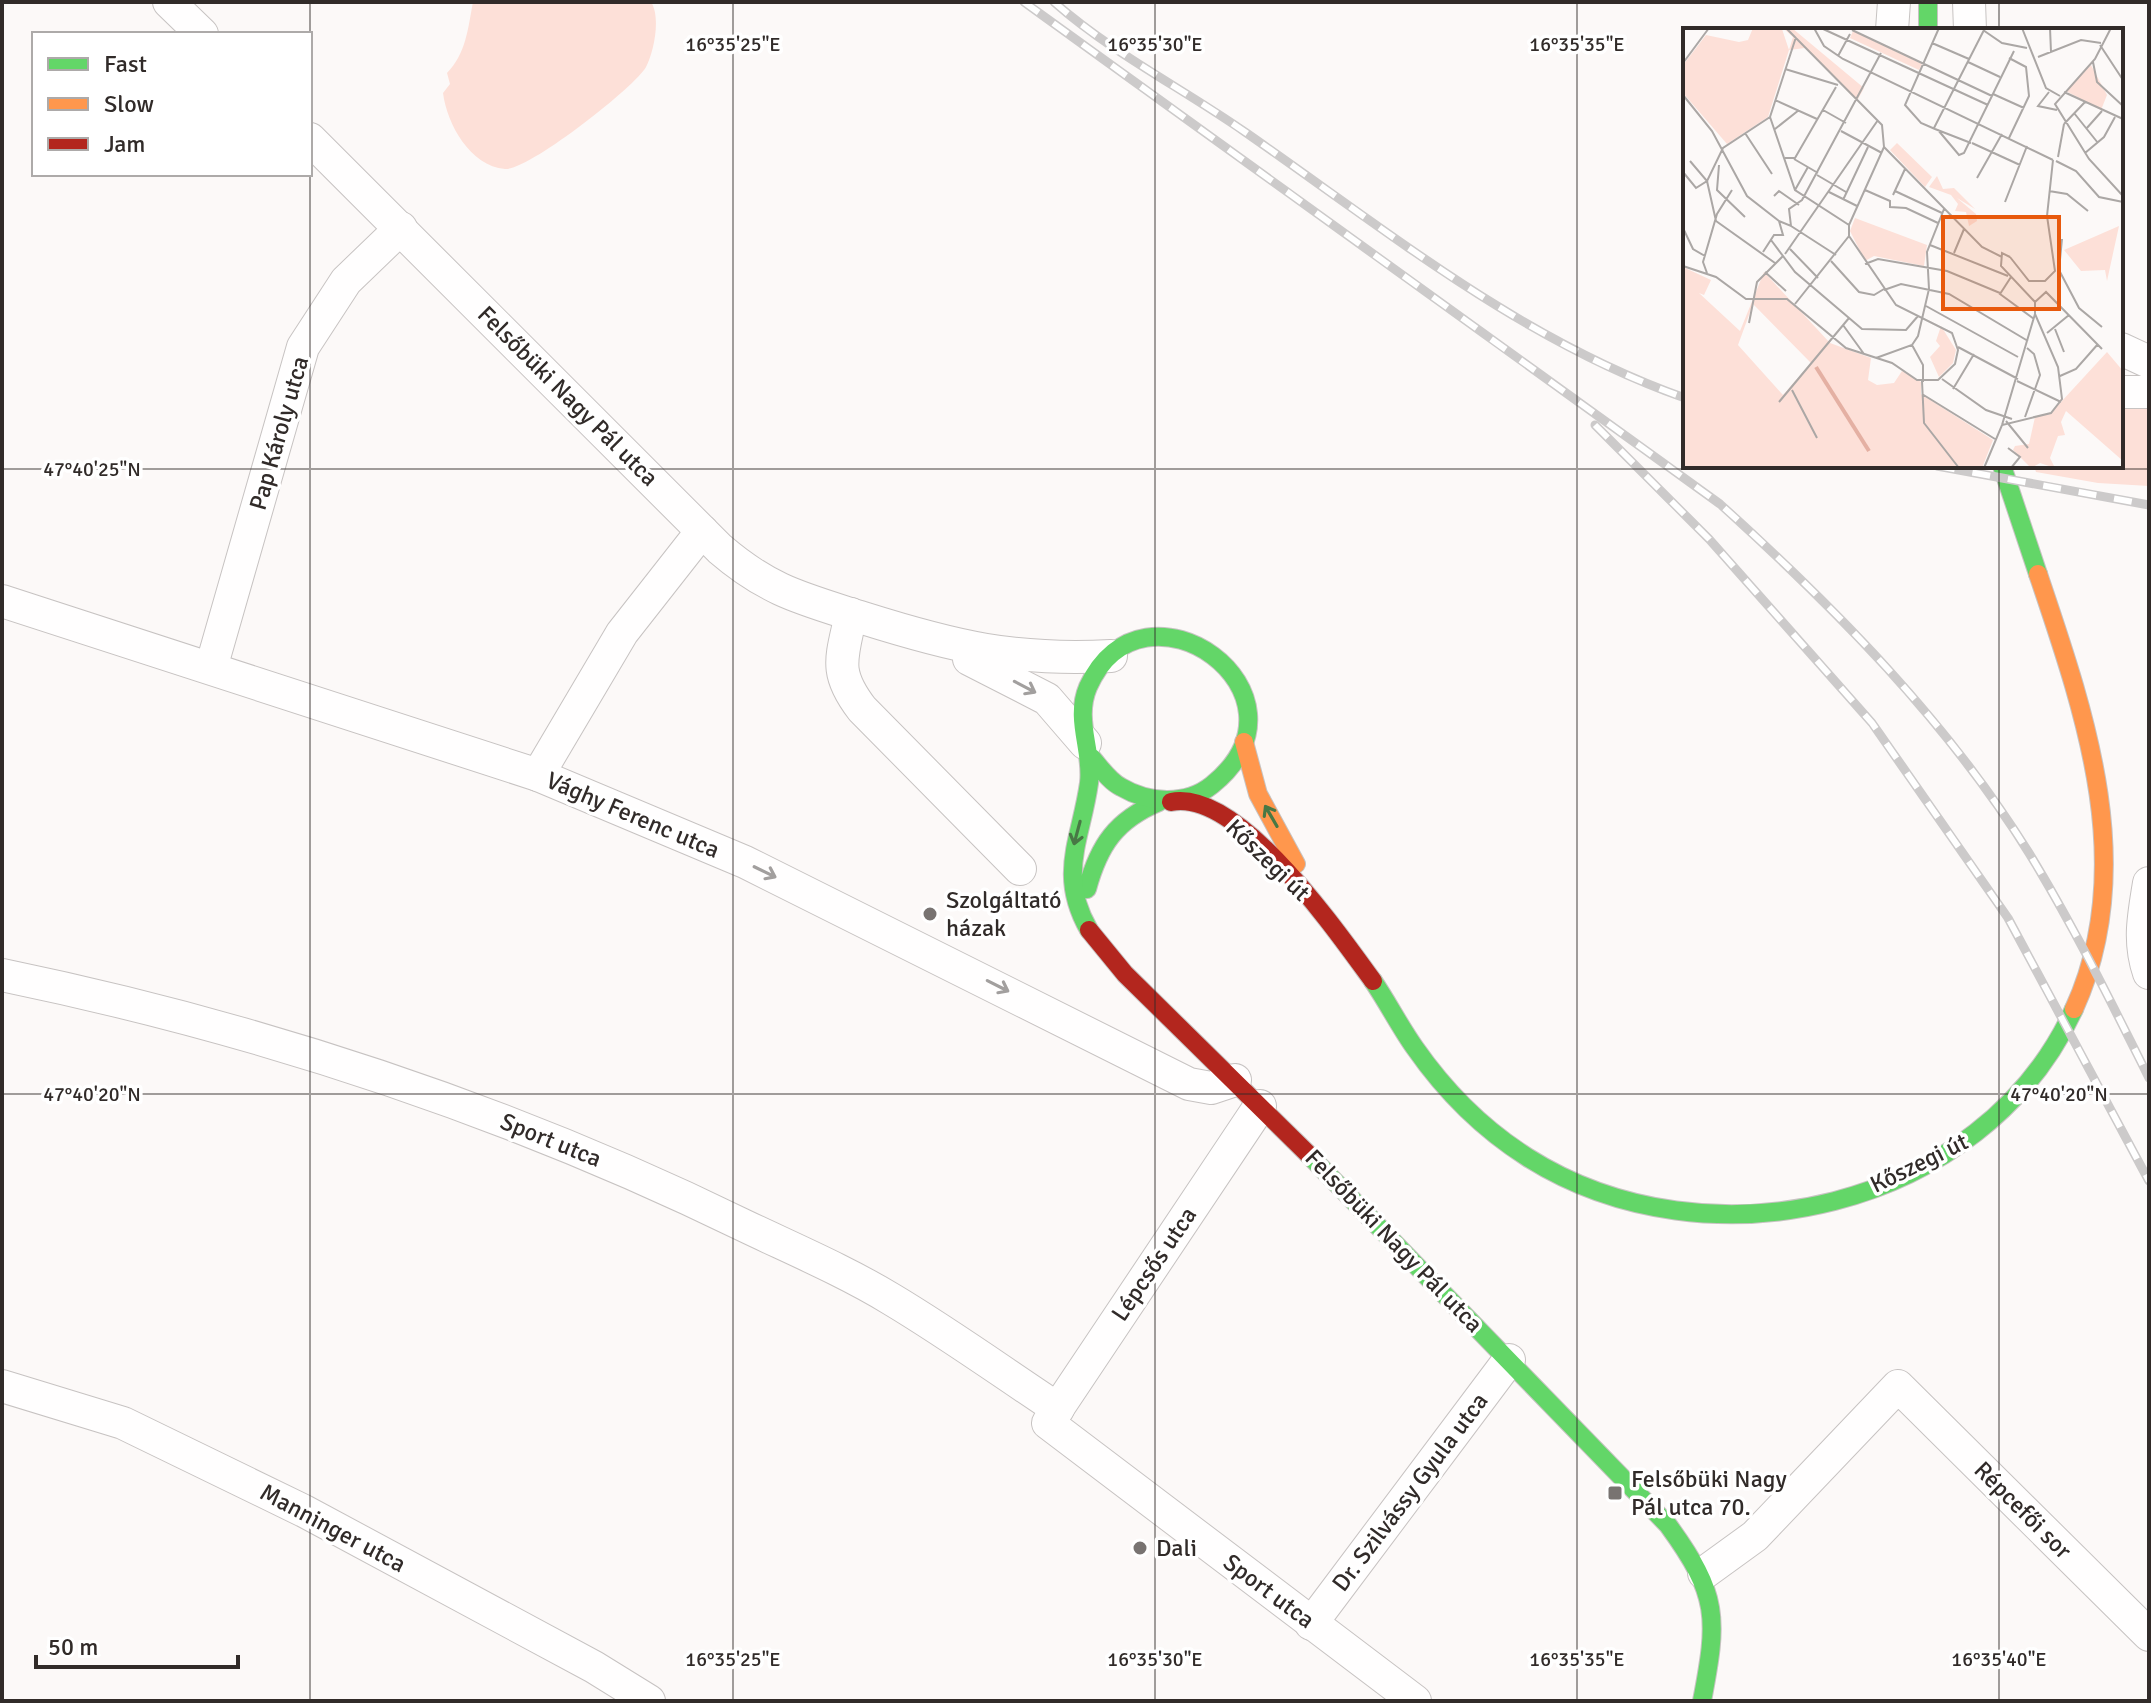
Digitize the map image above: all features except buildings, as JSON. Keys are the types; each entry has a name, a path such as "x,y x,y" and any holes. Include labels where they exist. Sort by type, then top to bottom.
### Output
{"main road":[{"path":"1928,2 1928,28"},
{"name":"Kőszegi út","path":"1165,802 1190,799 1228,819 1252,838 1319,910 1396,1015 1414,1047 1448,1089 1490,1130 1542,1167 1587,1190 1650,1208 1704,1216 1763,1215 1818,1205 1877,1186 1919,1169 1973,1138 2004,1112 2031,1081 2054,1046 2092,963 2103,897 2105,845 2092,750 2003,468"},
{"path":"1079,914 1101,843 1132,812 1199,795 1223,778 1244,742 1247,722 1245,697 1231,670 1215,654 1187,640 1166,637 1134,643 1111,656 1094,675 1085,695 1082,721 1088,750 1099,770 1120,789 1165,802"},
{"name":"Kőszegi út","path":"1244,742 1258,794 1319,910"},
{"name":"Felsőbüki Nagy Pál utca","path":"1088,750 1086,799 1072,852 1070,883 1079,914 1096,940 1668,1525 1704,1573"},
{"path":"1702,1701 1712,1649 1714,1604 1704,1573"}],"street":[{"path":"169,2 200,32"},
{"path":"1892,28 1894,2"},
{"path":"1969,2 1970,28"},
{"name":"Felsőbüki Nagy Pál utca","path":"312,141 737,563 782,593 930,639"},
{"name":"Pap Károly utca","path":"211,668 303,347 346,281 401,228"},
{"path":"2123,350 2149,362"},
{"path":"2123,392 2149,392"},
{"path":"538,775 622,633 702,531"},
{"name":"Vághy Ferenc utca","path":"2,601 538,775 745,862 1189,1084 1211,1088 1235,1080"},
{"path":"851,614 841,676 848,691 862,709 1020,869"},
{"path":"930,639 1031,658 1111,656"},
{"path":"930,639 1047,699 1088,750"},
{"path":"2149,883 2141,925 2143,955 2149,973"},
{"name":"Sport utca","path":"2,975 86,992 404,1084 681,1194 889,1298 1053,1416 1311,1624 1415,1701"},
{"name":"Lépcsős utca","path":"1053,1416 1260,1106"},
{"name":"Dr. Szilvássy Gyula utca","path":"1311,1624 1509,1360"},
{"name":"Manninger utca","path":"2,1386 123,1423 290,1504 594,1667 649,1701"},
{"name":"Répcefői sor","path":"1704,1573 1755,1536 1898,1386 2149,1635"}],"shaded area":[{"path":"473,2 651,2 656,16 652,53 646,67 623,92 557,143 517,166 505,169 492,166 462,142 449,118 443,93 450,84 447,73 458,58 465,40"},
{"path":"2149,405 2149,486 2098,483 2036,472 2035,468 2123,468 2123,407"}],"railway":[{"path":"1024,2 1720,504 1806,584 1887,668 1997,804 2061,908 2149,1078"},
{"path":"1054,2 1099,38 1221,116 1456,280 1567,346 1683,397"},
{"path":"1595,425 1709,539 1872,723 2008,918 2149,1181"},
{"path":"1948,468 2149,505"}],"traffic: fast":[{"path":"1928,2 1928,28"},
{"path":"2003,468 2038,574"},
{"path":"1089,930 1079,910 1073,874 1090,771 1083,723 1088,687 1114,652 1146,638 1181,640 1213,656 1237,682 1248,714 1241,750 1212,785 1202,792 1167,800 1143,796 1117,784 1091,757"},
{"path":"1087,889 1097,859 1111,836 1131,817 1159,802"},
{"path":"1373,981 1439,1079 1480,1122 1511,1146 1599,1192 1676,1211 1756,1213 1834,1201 1909,1174 1976,1133 2032,1077 2074,1009"},
{"path":"1308,1154 1668,1525 1697,1570 1710,1608 1711,1648 1702,1701"}],"traffic: slow":[{"path":"2038,574 2087,735 2098,790 2104,846 2102,901 2093,955 2074,1009"},
{"path":"1244,742 1258,794 1296,864"}],"traffic: jam":[{"path":"1171,802 1197,804 1226,817 1255,840 1311,899 1373,981"},
{"path":"1089,930 1125,974 1308,1154"}],"place":[{"name":"Szolgáltató házak","path":"930,914"},
{"name":"Felsőbüki Nagy Pál utca 70.","path":"1615,1493"},
{"name":"Dali","path":"1140,1548"}]}
